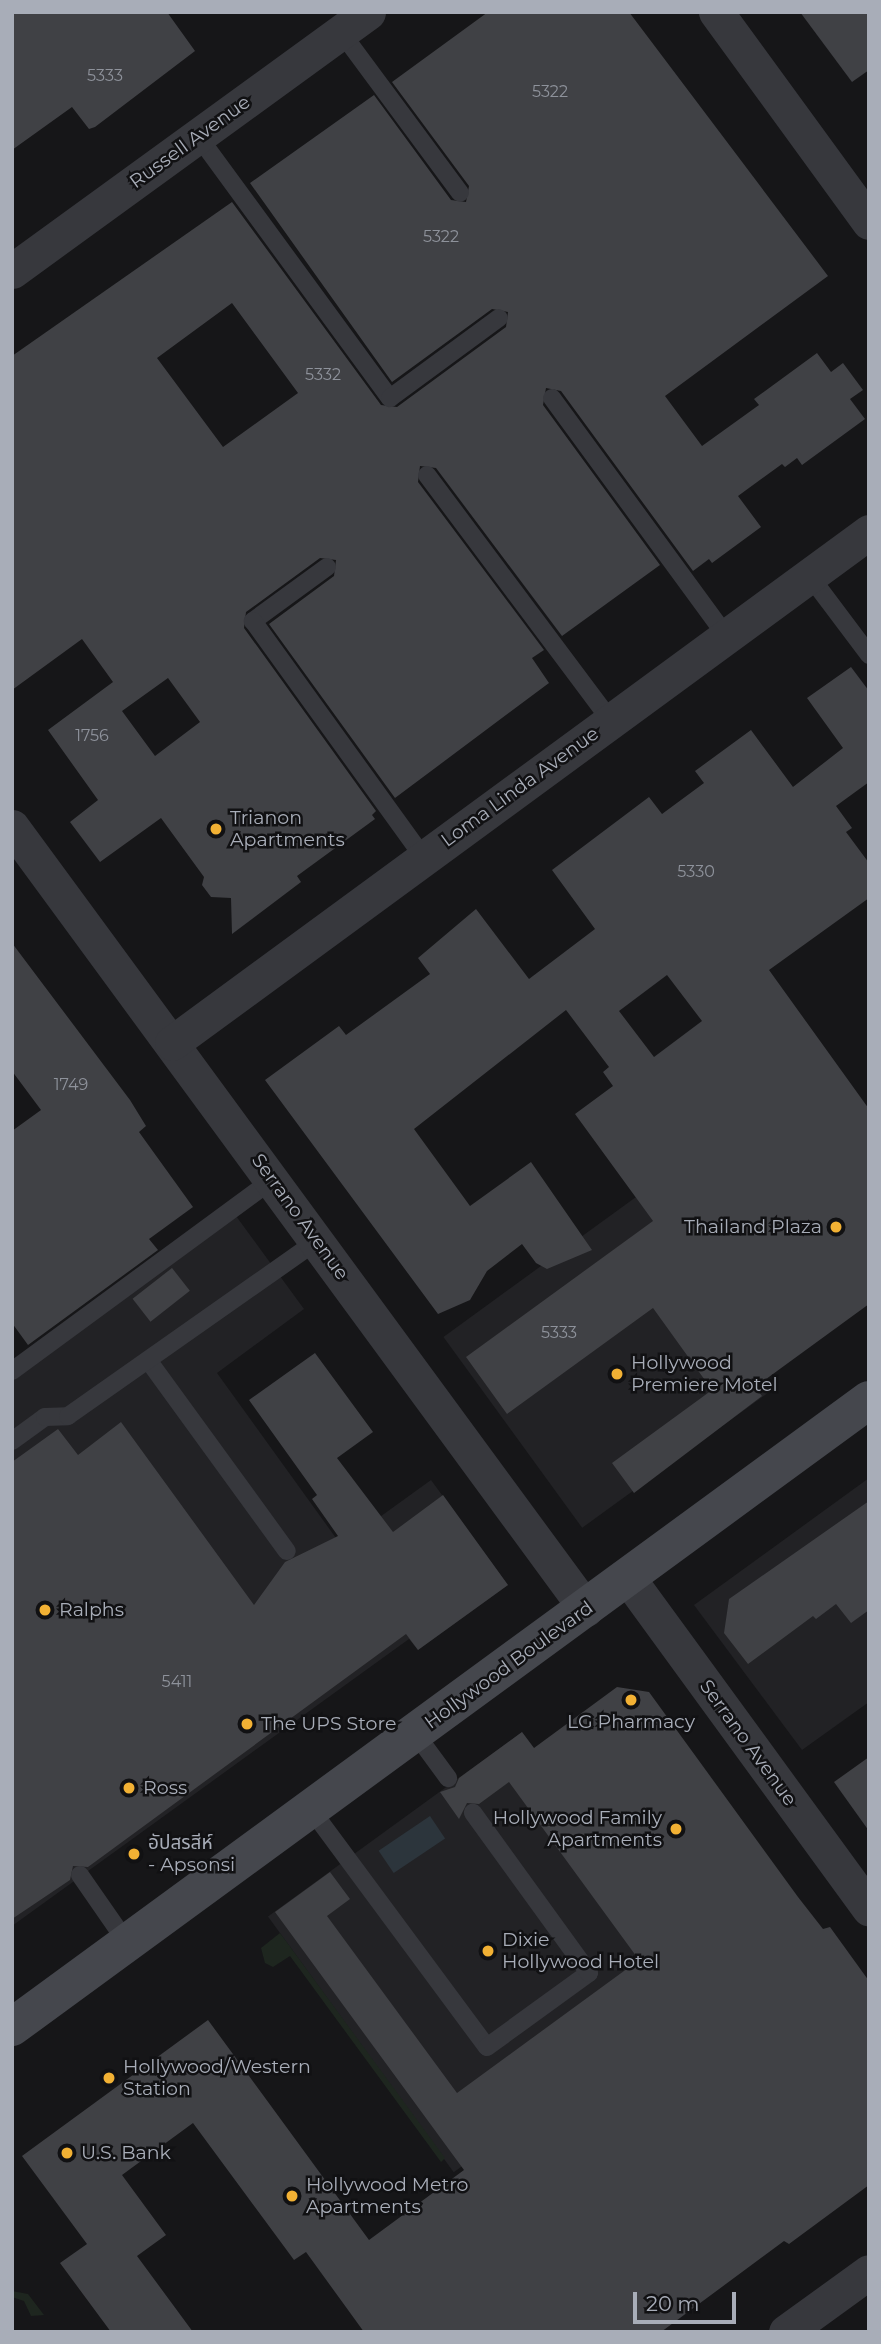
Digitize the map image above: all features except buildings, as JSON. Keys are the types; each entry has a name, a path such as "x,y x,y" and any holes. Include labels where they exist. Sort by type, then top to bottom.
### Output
{"main road":[{"name":"Hollywood Boulevard","path":"12,2027 869,1400"}],"street":[{"path":"716,12 867,214"},
{"name":"Russell Avenue","path":"12,271 354,22"},
{"name":"Loma Linda Avenue","path":"172,1043 869,532"},
{"name":"Serrano Avenue","path":"12,827 586,1609"},
{"name":"Serrano Avenue","path":"628,1578 869,1909"},
{"path":"786,2332 869,2272"}],"lane":[{"path":"354,22 460,193"},
{"path":"198,136 390,398 499,318"},
{"path":"551,398 726,636"},
{"path":"427,475 611,721"},
{"path":"327,567 253,621 424,858"},
{"path":"809,575 869,655"},
{"path":"12,1371 272,1180"},
{"path":"12,1441 45,1417 68,1416 317,1241"},
{"path":"148,1360 287,1551"},
{"path":"415,1733 448,1778"},
{"path":"310,1808 487,2047 589,1973 473,1813"},
{"path":"80,1875 127,1942"}],"shaded area":[{"name":"Hollywood Premiere Motel","path":"636,1197 775,1388 582,1528 443,1337"},
{"path":"236,1216 304,1309 217,1373 341,1545 431,1480 508,1585 418,1650 409,1639 12,1926 12,1380"},
{"path":"869,1478 869,1702 802,1750 694,1605"},
{"name":"Dixie Hollywood Hotel","path":"522,1732 708,1988 454,2172 268,1917"},
{"path":"430,1816 445,1838 394,1873 379,1851"},
{"path":"280,1933 445,2158 441,2162 290,1956 273,1967 265,1963 261,1948"},
{"path":"12,2291 28,2294 44,2315 31,2316 24,2301 12,2297"}],"place":[{"name":"Trianon Apartments","path":"216,829"},
{"name":"Thailand Plaza","path":"836,1227"},
{"name":"Hollywood Premiere Motel","path":"617,1374"},
{"name":"Ralphs","path":"45,1610"},
{"name":"LG Pharmacy","path":"631,1700"},
{"name":"The UPS Store","path":"247,1724"},
{"name":"Ross","path":"129,1788"},
{"name":"Hollywood Family Apartments","path":"676,1829"},
{"name":"อัปสรสีห์ - Apsonsi","path":"134,1854"},
{"name":"Dixie Hollywood Hotel","path":"488,1951"},
{"name":"Hollywood/Western Station","path":"109,2078"},
{"name":"U.S. Bank","path":"67,2153"},
{"name":"Hollywood Metro Apartments","path":"292,2196"}]}
